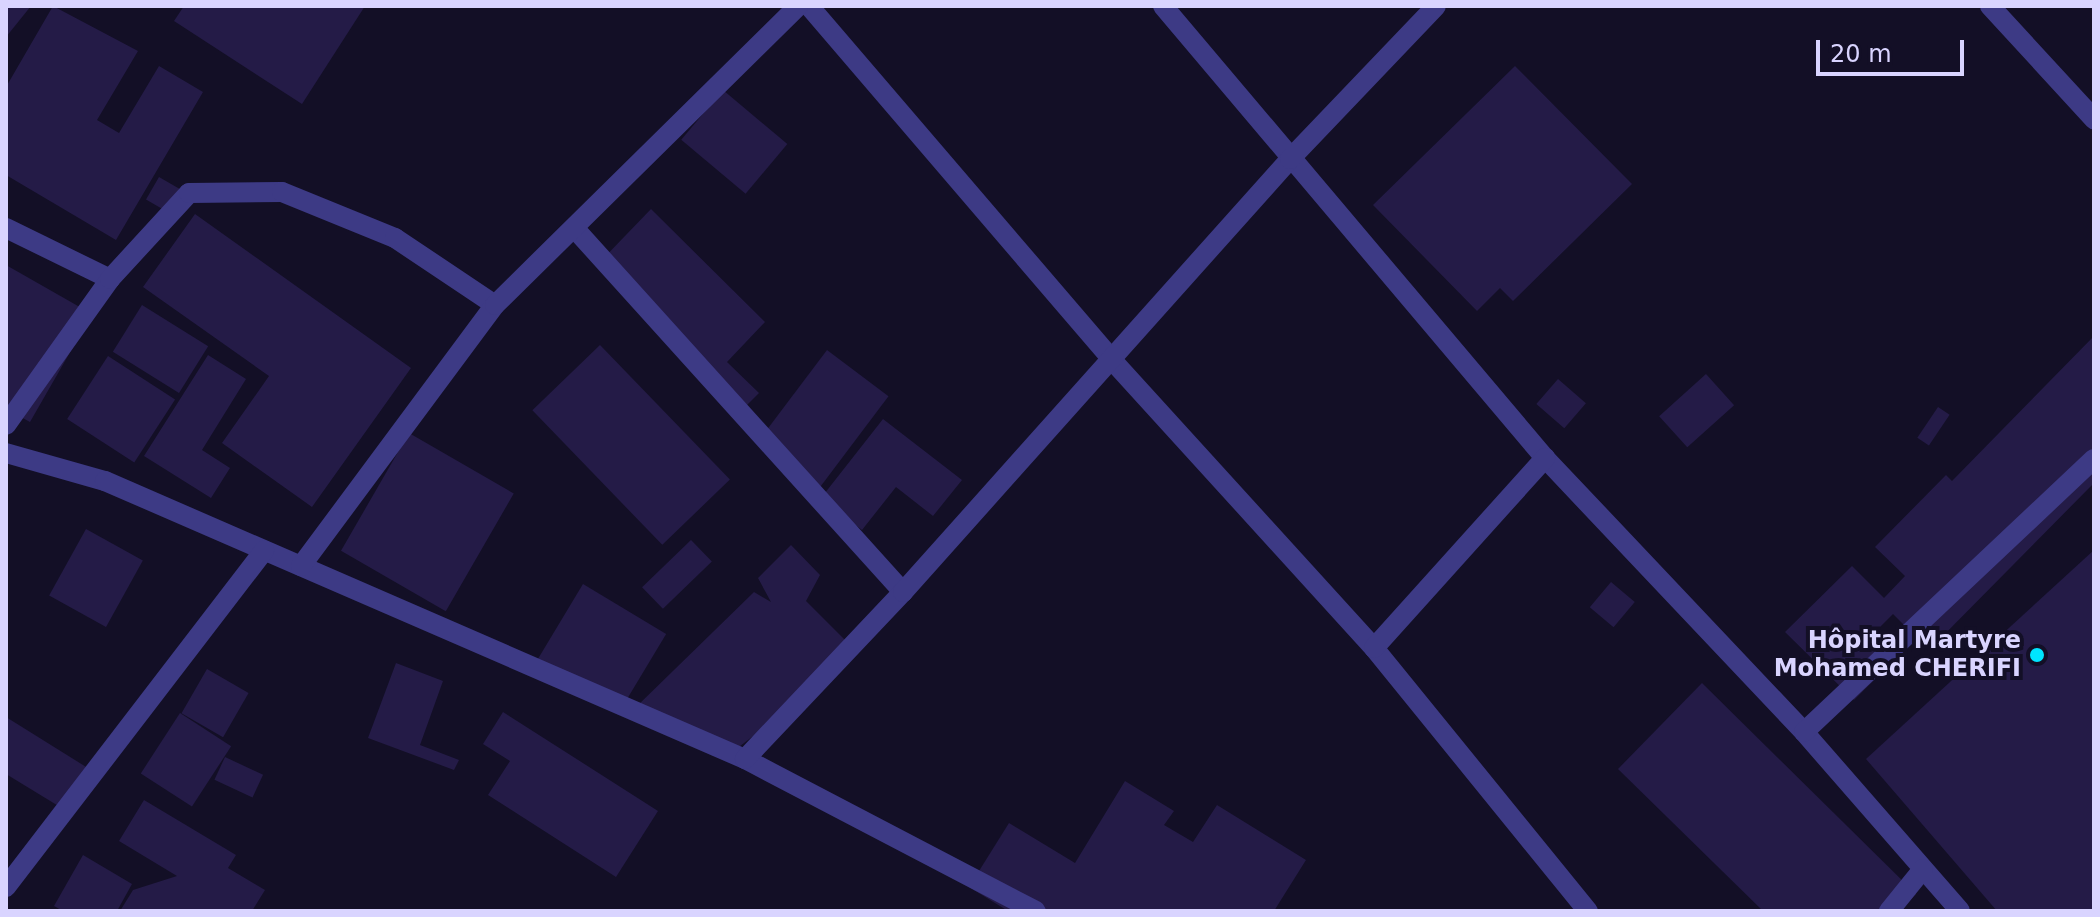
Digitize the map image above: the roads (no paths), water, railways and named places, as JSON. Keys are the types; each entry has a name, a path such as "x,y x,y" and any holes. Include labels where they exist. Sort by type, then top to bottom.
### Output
{"street":[{"path":"301,566 495,305 576,230 798,6"},
{"path":"809,6 1112,360 1374,648 1588,911"},
{"path":"1163,6 1545,458 1804,732 1960,911"},
{"path":"745,759 903,592 1290,159 1436,6"},
{"path":"1990,6 2094,119"},
{"path":"6,425 110,279 189,193 282,192 395,238 495,305"},
{"path":"6,228 110,279"},
{"path":"576,230 903,592"},
{"path":"6,453 105,481 745,759 1036,911"},
{"path":"1374,648 1545,458"},
{"path":"1804,732 2094,459"},
{"path":"6,887 264,551"},
{"path":"1889,911 1923,869"}],"place":[{"name":"Hôpital Martyre Mohamed CHERIFI","path":"2037,655"}]}
